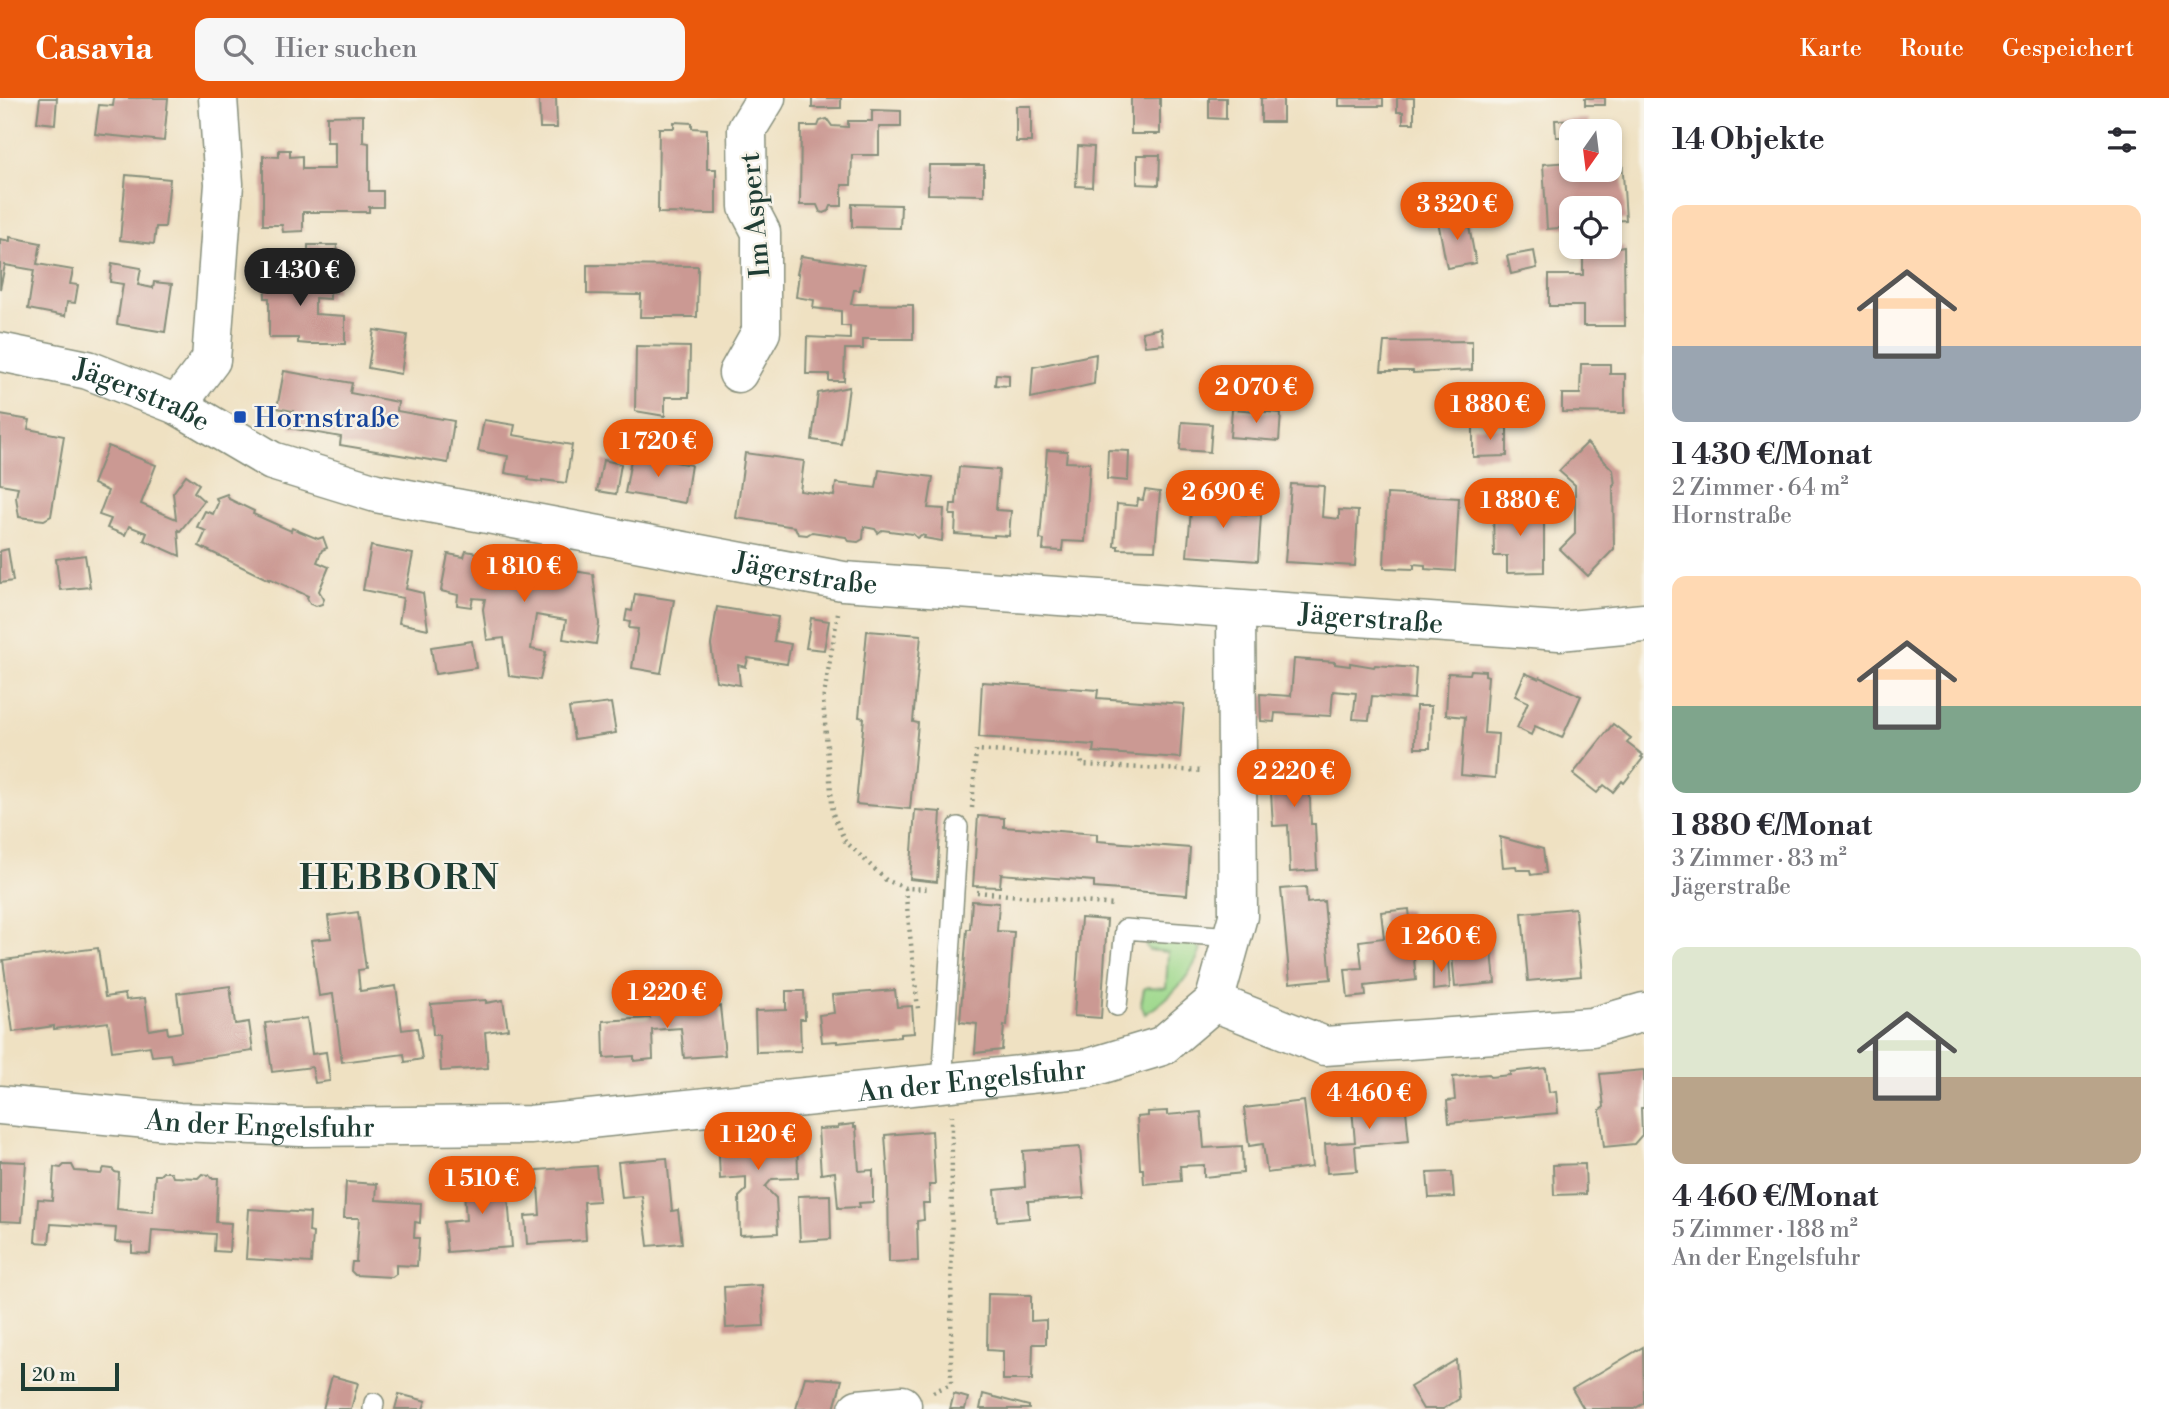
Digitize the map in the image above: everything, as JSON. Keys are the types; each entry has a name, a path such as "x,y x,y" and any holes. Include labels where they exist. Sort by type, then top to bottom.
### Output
{"street":[{"path":"177,405 211,360 224,184 218,98"},
{"name":"Im Aspert","path":"738,373 761,332 761,232 748,207 747,129 766,98"},
{"name":"Jägerstraße","path":"0,352 88,370 177,405 272,461 376,493 843,582 1559,631 1644,623"},
{"path":"1236,609 1238,916 1214,1002 1325,1046 1592,1027 1644,1012"},
{"name":"An der Engelsfuhr","path":"0,1105 178,1122 301,1127 530,1125 1089,1068 1162,1046 1214,1002"},
{"path":"858,1409 902,1407"}],"lane":[{"path":"942,1085 958,827"},
{"path":"1117,1006 1125,929 1232,937"}],"path":[{"path":"843,582 823,701 833,814 845,841 886,880 905,888 1127,906"},
{"path":"958,827 971,818 976,750 1081,757 1083,765 1236,772"},
{"path":"905,888 919,1020"},
{"path":"902,1407 951,1384 952,1109 942,1085"}],"green space":[{"path":"1150,940 1196,944 1201,950 1179,987 1145,1014 1141,1004 1144,989 1166,988 1168,952 1149,950 1145,944"}],"building":[{"path":"40,98 57,98 55,124 37,122"},
{"path":"114,98 168,98 164,141 95,134 99,105 113,106"},
{"path":"539,98 556,98 557,128 540,128"},
{"path":"812,98 841,98 841,108 812,108"},
{"path":"1131,98 1160,98 1160,134 1131,134"},
{"path":"1209,98 1226,98 1226,119 1209,118"},
{"path":"1261,98 1283,98 1283,122 1261,122"},
{"path":"1339,98 1383,98 1383,106 1339,106"},
{"path":"1397,98 1414,98 1414,123 1403,123 1403,112 1397,112"},
{"path":"1585,98 1605,98 1605,105 1585,105"},
{"path":"1016,106 1031,106 1031,142 1016,142"},
{"path":"872,110 901,111 901,127 879,127 879,155 852,155 851,185 842,185 842,206 831,206 829,211 824,213 820,212 817,205 800,205 801,126 818,126 820,121 827,119 832,126 848,127 848,121 872,121"},
{"path":"363,115 363,142 369,143 369,191 383,191 383,207 369,207 369,212 303,212 303,231 283,232 282,225 263,225 263,156 279,157 279,150 290,150 290,157 302,156 302,169 335,169 335,142 327,142 327,116"},
{"path":"1555,120 1559,120 1559,137 1556,137"},
{"path":"674,122 692,123 692,128 707,129 707,169 716,169 716,214 658,213 659,128 674,128"},
{"path":"1078,146 1094,147 1092,187 1076,186"},
{"path":"1137,155 1160,155 1159,185 1137,184"},
{"path":"1622,158 1626,220 1622,220 1622,196 1559,196 1559,228 1547,229 1543,164 1559,163 1559,182 1622,182"},
{"path":"929,165 984,165 984,195 928,194"},
{"path":"126,175 170,179 165,227 156,227 154,244 120,240"},
{"path":"852,204 901,205 900,228 852,227"},
{"path":"1467,216 1476,263 1447,268 1438,221"},
{"path":"10,237 41,243 37,264 73,270 70,284 78,285 75,303 67,302 65,316 28,309 34,270 5,265 0,289 0,239 10,241"},
{"path":"308,245 337,245 336,259 308,259"},
{"path":"1622,246 1625,326 1583,326 1583,306 1549,306 1549,275 1583,275 1583,259 1622,259"},
{"path":"1534,251 1537,268 1511,274 1507,256"},
{"path":"801,256 864,265 860,290 854,290 851,304 913,305 913,339 863,339 863,349 845,349 844,381 829,381 829,374 806,374 807,337 850,339 850,326 841,326 841,311 813,308 814,300 796,297"},
{"path":"112,263 141,268 138,285 153,288 154,282 172,284 165,332 117,324 123,284 110,282"},
{"path":"264,264 303,264 303,285 336,285 336,292 330,292 330,299 315,298 315,314 345,316 345,344 309,344 298,343 298,338 269,338 269,298 265,298"},
{"path":"587,265 698,266 697,317 640,317 641,295 587,294"},
{"path":"1161,328 1164,344 1145,346 1142,332"},
{"path":"374,330 407,335 401,374 368,368"},
{"path":"1472,341 1472,370 1413,373 1381,371 1384,342"},
{"path":"636,346 690,347 689,397 665,397 665,416 635,411"},
{"path":"1096,354 1094,384 1031,398 1033,367"},
{"path":"1581,364 1610,364 1610,374 1625,374 1625,413 1562,412 1562,394 1580,394"},
{"path":"284,371 352,383 350,393 398,402 397,411 454,421 448,463 340,445 341,437 290,428 293,411 277,408"},
{"path":"996,374 1009,375 1009,386 995,385"},
{"path":"849,387 841,444 812,440 818,393"},
{"path":"1232,409 1281,413 1279,441 1230,437"},
{"path":"0,415 30,420 28,429 64,436 51,516 44,520 19,517 16,497 18,487 0,484"},
{"path":"484,420 515,425 513,435 572,445 566,483 528,480 529,477 505,473 508,456 478,451"},
{"path":"1182,422 1212,424 1210,452 1180,450"},
{"path":"1473,427 1507,428 1507,456 1473,457"},
{"path":"1587,443 1613,470 1615,485 1614,549 1588,576 1560,549 1575,534 1575,485 1559,471"},
{"path":"108,446 156,465 141,504 176,519 173,493 186,475 199,484 194,492 204,501 180,531 178,530 180,556 144,540 147,533 129,526 125,535 107,528 111,519 99,515 108,491 93,484"},
{"path":"1047,450 1067,451 1066,462 1090,463 1085,542 1063,541 1062,551 1043,550 1044,540 1040,539"},
{"path":"1108,450 1129,451 1128,481 1107,479"},
{"path":"745,453 804,461 800,491 834,496 836,483 876,488 879,470 933,477 928,508 944,509 942,541 921,535 917,538 913,534 882,530 878,533 875,529 864,527 863,539 858,542 849,541 846,537 812,532 807,535 798,534 795,527 736,518"},
{"path":"632,454 691,465 685,503 625,493"},
{"path":"603,460 621,464 616,494 597,491"},
{"path":"959,467 999,470 996,510 1011,511 1009,536 955,534 956,515 950,515 951,504 956,504"},
{"path":"1291,484 1324,486 1322,517 1339,519 1339,510 1358,511 1355,566 1285,562"},
{"path":"1145,490 1160,492 1155,550 1118,549 1118,546 1114,546 1117,504 1137,506 1138,499 1143,500"},
{"path":"1226,492 1242,494 1241,514 1261,515 1258,561 1187,556 1192,499 1226,502"},
{"path":"227,494 229,499 254,511 253,514 291,531 292,528 318,539 323,537 327,548 322,550 317,562 329,567 319,591 324,599 322,604 310,604 308,596 199,546 206,531 197,527 205,511 213,514 218,503 216,498"},
{"path":"1387,494 1459,498 1455,571 1425,569 1425,565 1414,564 1414,569 1384,568"},
{"path":"1521,505 1544,505 1544,572 1507,573 1507,556 1494,556 1493,508 1520,508"},
{"path":"371,546 413,554 406,589 423,593 428,629 399,623 403,598 363,590"},
{"path":"8,549 13,581 0,583 0,551"},
{"path":"466,551 483,554 482,557 593,574 599,624 596,644 563,639 566,620 536,615 531,649 546,652 540,680 509,676 504,638 487,640 483,609 485,599 473,598 471,607 457,605 458,595 441,591 448,554 464,557"},
{"path":"85,555 90,587 60,590 56,559"},
{"path":"635,594 674,600 661,673 632,668 638,629 629,628 630,622 625,621 627,610 632,611"},
{"path":"717,607 778,617 774,641 791,644 787,664 748,658 746,667 738,665 740,685 716,681 711,645"},
{"path":"811,618 829,621 824,650 806,648"},
{"path":"867,631 921,635 913,722 918,723 910,809 856,804 864,718 859,717"},
{"path":"472,641 476,668 435,674 431,647"},
{"path":"1294,659 1335,662 1350,666 1350,663 1374,667 1416,668 1414,699 1372,696 1369,720 1353,719 1356,693 1333,691 1331,716 1275,713 1274,722 1261,721 1260,694 1291,696"},
{"path":"1471,670 1485,671 1488,676 1484,733 1498,734 1495,778 1461,775 1465,717 1446,715 1448,673 1470,674"},
{"path":"1525,673 1581,696 1562,738 1535,726 1531,735 1517,728 1528,702 1515,696"},
{"path":"982,682 1098,690 1097,698 1184,704 1180,758 1093,752 1094,745 979,737"},
{"path":"611,703 616,733 574,739 569,708"},
{"path":"1416,706 1431,706 1430,748 1415,748"},
{"path":"1613,724 1631,738 1627,743 1643,755 1643,758 1624,783 1622,781 1613,792 1604,785 1597,793 1573,774"},
{"path":"1308,756 1311,824 1315,824 1317,870 1290,872 1288,825 1273,826 1269,758"},
{"path":"915,810 941,812 937,882 910,879"},
{"path":"978,816 1004,818 1004,827 1097,834 1097,841 1190,848 1187,895 1094,888 1094,881 1001,874 1000,887 973,886"},
{"path":"1500,837 1543,849 1546,873 1531,875 1530,870 1517,870 1516,866 1503,867"},
{"path":"1306,887 1307,903 1324,901 1331,979 1290,983 1281,889"},
{"path":"972,901 999,903 997,931 1014,932 1007,1026 1004,1025 1002,1050 975,1053 977,1024 960,1022 967,929 970,929"},
{"path":"1575,908 1581,976 1528,981 1522,913"},
{"path":"1409,909 1416,980 1365,986 1366,996 1348,998 1345,969 1362,968 1359,941 1384,938 1381,912"},
{"path":"358,912 366,969 358,970 360,991 396,986 402,1030 417,1028 422,1059 405,1062 404,1054 342,1062 333,994 319,996 311,940 331,938 328,916"},
{"path":"1081,918 1107,920 1101,1018 1074,1016"},
{"path":"1491,940 1495,983 1455,987 1451,943"},
{"path":"98,948 105,997 125,994 126,1000 145,998 149,1030 167,1027 168,1034 182,1032 177,993 230,986 235,1024 249,1022 253,1051 172,1062 170,1054 152,1056 150,1046 112,1051 108,1022 13,1032 3,960"},
{"path":"1433,959 1448,959 1450,988 1433,990"},
{"path":"895,990 897,1007 912,1006 914,1033 900,1034 900,1037 822,1042 819,1015 834,1013 832,995"},
{"path":"786,991 804,991 805,1019 800,1019 801,1051 756,1052 755,1011 786,1010"},
{"path":"700,998 701,1007 720,1006 725,1055 684,1058 681,1028 652,1030 653,1059 634,1061 634,1056 604,1058 603,1021 650,1018 645,1000"},
{"path":"486,1000 486,1003 503,1000 508,1029 485,1032 488,1068 441,1071 439,1035 433,1035 431,1004"},
{"path":"307,1018 312,1054 326,1052 330,1081 315,1083 312,1067 272,1072 265,1023"},
{"path":"1546,1068 1549,1092 1556,1091 1558,1113 1449,1123 1447,1101 1455,1100 1453,1077 1489,1074 1490,1077"},
{"path":"1644,1070 1642,1135 1634,1144 1604,1147 1600,1110 1604,1107 1600,1074"},
{"path":"1374,1096 1374,1103 1405,1100 1409,1141 1355,1146 1357,1171 1327,1173 1325,1144 1355,1142 1351,1097"},
{"path":"1304,1101 1312,1167 1267,1173 1263,1144 1249,1146 1244,1108"},
{"path":"1167,1111 1167,1115 1201,1112 1204,1148 1242,1146 1243,1173 1204,1177 1204,1165 1180,1166 1181,1181 1144,1184 1143,1169 1140,1169 1137,1117 1148,1116 1148,1112"},
{"path":"854,1124 859,1171 873,1170 873,1202 859,1203 860,1207 838,1208 835,1172 821,1174 818,1129"},
{"path":"797,1129 798,1178 772,1179 765,1187 776,1198 778,1233 740,1235 739,1197 746,1190 746,1177 720,1179 718,1132"},
{"path":"932,1131 935,1185 929,1185 930,1203 923,1203 924,1220 917,1221 918,1261 889,1262 885,1135"},
{"path":"1080,1147 1084,1198 1028,1201 1029,1218 997,1221 995,1190 1025,1187 1023,1151"},
{"path":"667,1158 672,1211 678,1210 682,1243 648,1246 642,1196 622,1198 618,1162"},
{"path":"0,1161 26,1162 22,1222 0,1221"},
{"path":"1585,1164 1586,1194 1554,1195 1553,1165"},
{"path":"64,1165 72,1165 75,1171 88,1173 101,1174 104,1168 119,1173 117,1209 135,1211 153,1212 155,1175 171,1172 173,1177 198,1178 202,1174 218,1178 216,1222 231,1223 229,1252 214,1251 215,1234 152,1230 150,1254 132,1253 132,1243 115,1242 116,1228 51,1224 49,1243 35,1242 38,1199 52,1200 54,1167 61,1168"},
{"path":"596,1166 599,1201 584,1202 586,1240 527,1244 525,1216 540,1215 537,1170"},
{"path":"1452,1172 1454,1197 1429,1198 1427,1173"},
{"path":"506,1173 512,1247 447,1252 444,1222 466,1220 463,1176"},
{"path":"346,1182 377,1184 376,1200 421,1203 420,1223 415,1222 414,1238 419,1238 417,1266 396,1265 396,1274 392,1277 355,1275 351,1271 352,1262 356,1262 359,1218 344,1218"},
{"path":"830,1195 831,1239 800,1241 798,1196"},
{"path":"249,1209 310,1213 309,1232 313,1233 311,1263 246,1259"},
{"path":"762,1285 764,1326 726,1328 724,1287"},
{"path":"988,1294 1031,1295 1031,1321 1046,1320 1046,1344 1033,1344 1032,1380 1003,1380 1003,1351 987,1350"},
{"path":"1643,1347 1644,1403 1634,1409 1584,1409 1572,1389"},
{"path":"1456,1360 1459,1399 1443,1409 1423,1409 1410,1387"},
{"path":"332,1376 358,1383 351,1409 323,1409"},
{"path":"805,1377 842,1380 834,1409 796,1409"},
{"path":"399,1394 426,1401 423,1409 395,1409"},
{"path":"954,1394 968,1398 965,1409 950,1409"},
{"path":"983,1394 1029,1406 1029,1409 980,1409"}],"place":[{"name":"Hornstraße","path":"240,417"}],"district":[{"name":"HEBBORN","path":"400,877"}]}
